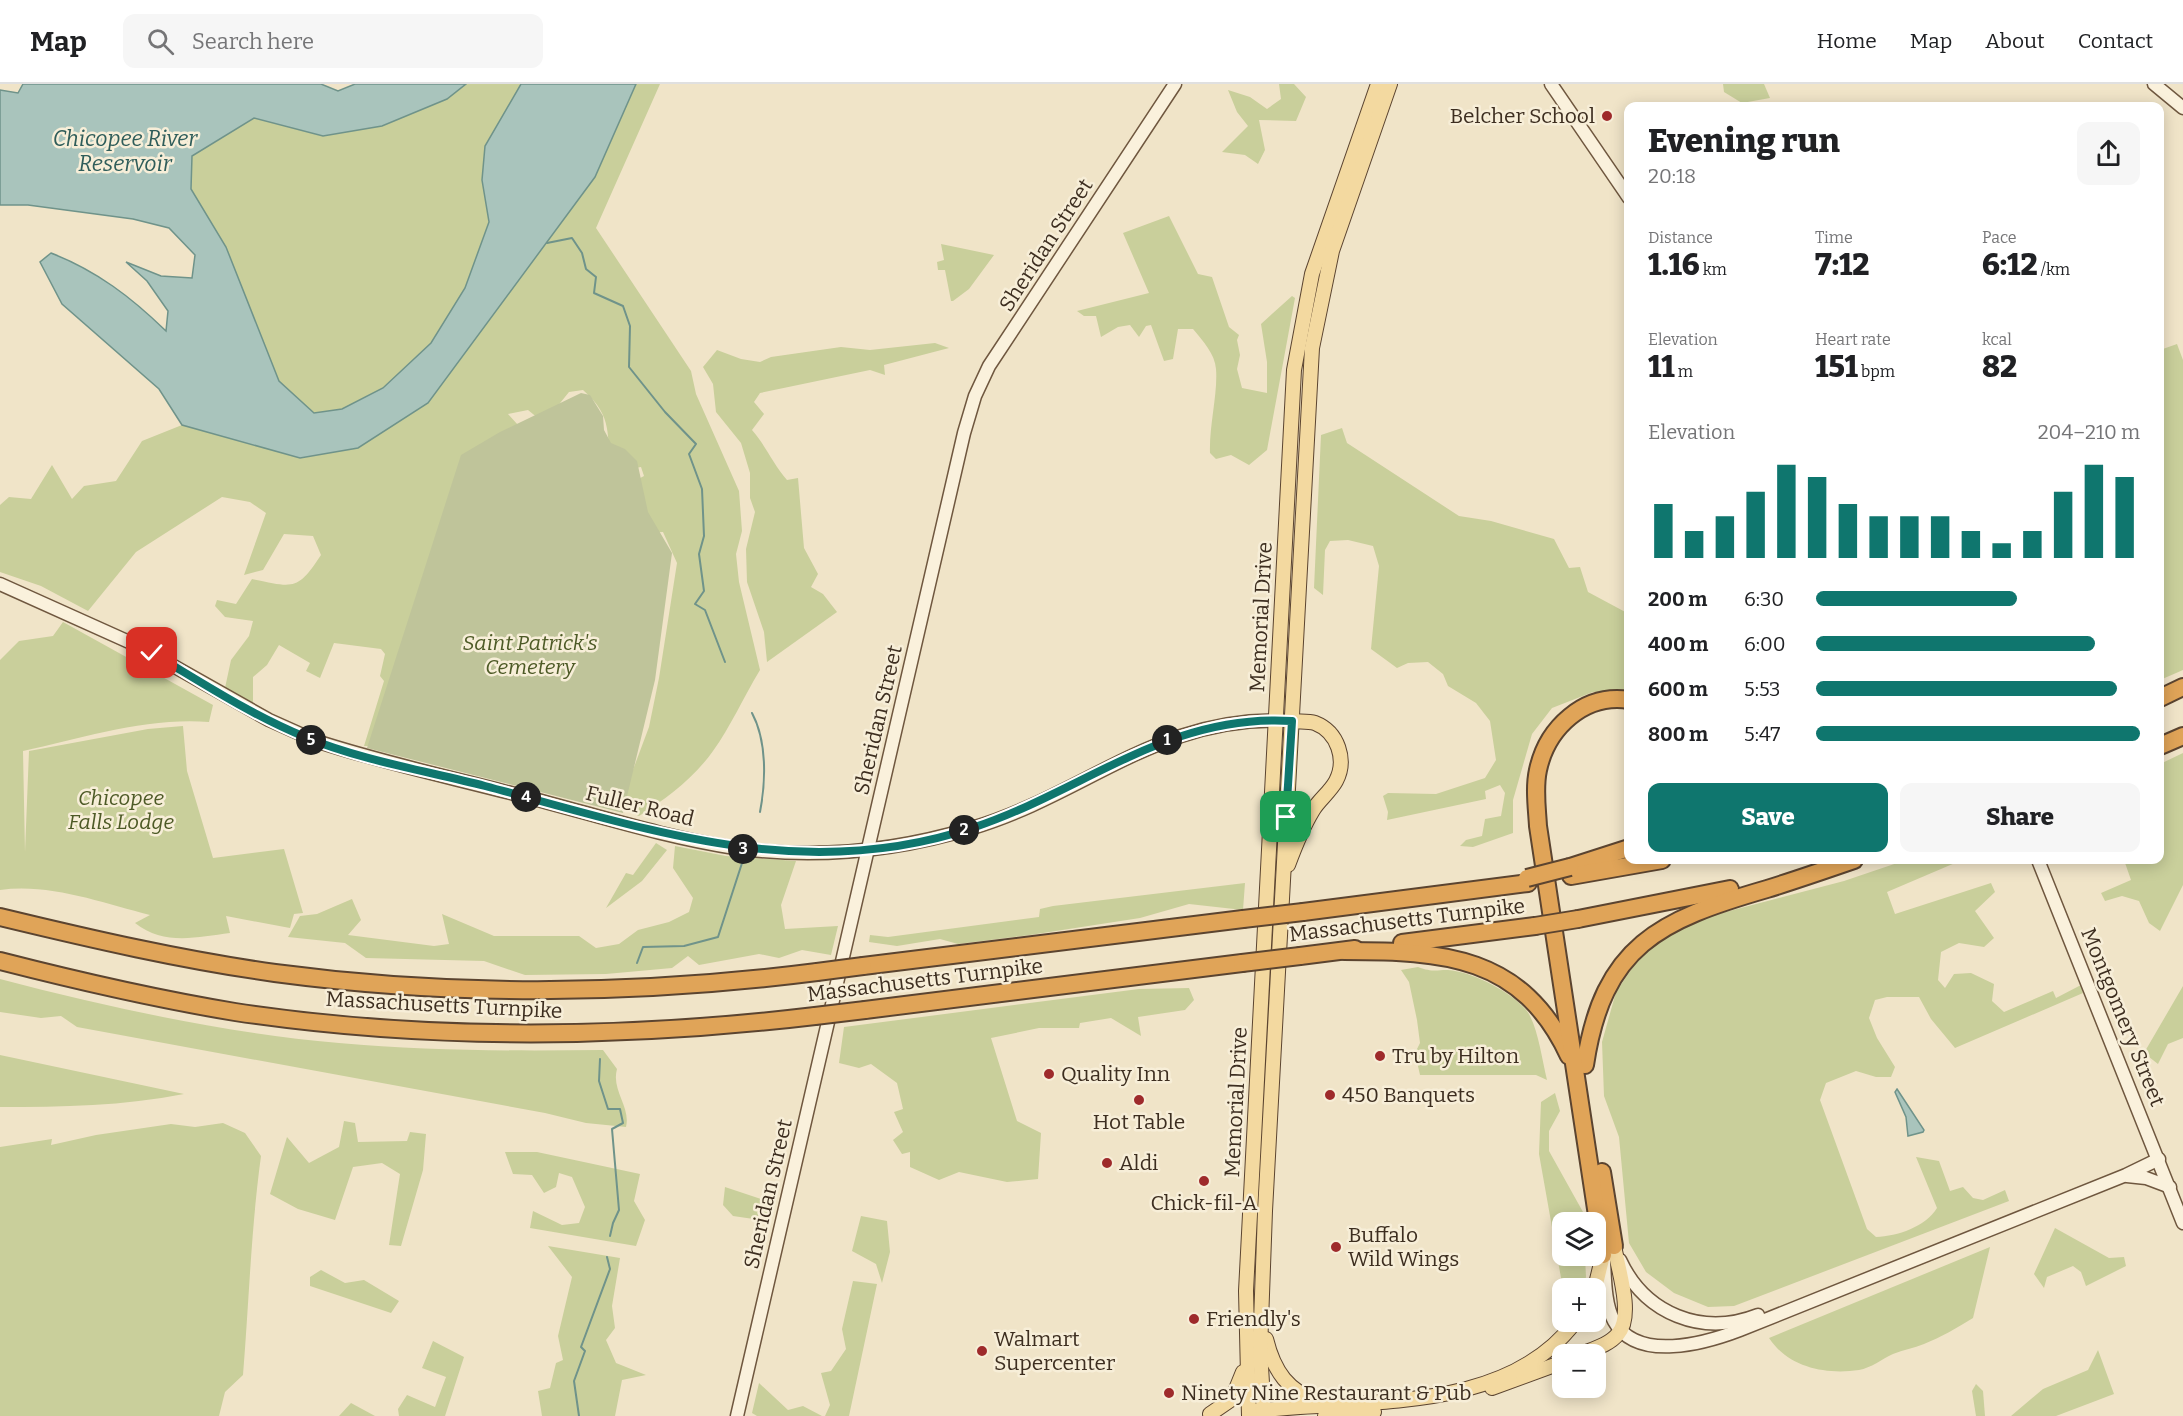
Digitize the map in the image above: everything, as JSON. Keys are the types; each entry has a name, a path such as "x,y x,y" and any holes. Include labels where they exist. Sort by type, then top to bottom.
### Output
{"highway":[{"path":"2164,696 2183,687"},
{"path":"1609,1251 1538,826 1536,792 1538,771 1552,735 1576,711 1606,700 1624,700"},
{"path":"1580,1068 1548,837 1544,799 1546,778 1555,749 1573,725 1593,712 1615,708 1624,709"},
{"path":"2164,744 2183,736"},
{"path":"1570,871 1624,850"},
{"path":"1570,871 1629,864"},
{"name":"Massachusetts Turnpike","path":"0,961 99,986 185,1003 236,1012 375,1028 471,1033 583,1034 705,1028 1344,951 1578,920 1711,894 1835,864"},
{"path":"1580,1068 1599,1002 1631,953 1654,933 1703,908 1840,864"},
{"name":"Massachusetts Turnpike","path":"0,917 107,943 205,962 285,974 393,985 521,991 600,990 724,983 817,972 1483,889 1570,871"},
{"path":"1344,951 1434,953 1462,960 1488,971 1509,983 1537,1007 1580,1068"}],"main road":[{"name":"Sheridan Street","path":"738,1416 959,454 975,396 989,366 1175,84"},
{"name":"Memorial Drive","path":"1249,1414 1246,1291 1264,1156 1282,888 1289,471 1299,339 1307,290 1317,256 1378,84"},
{"name":"Memorial Drive","path":"1264,1413 1261,1321 1264,1156 1284,721 1315,326 1332,251 1390,84"},
{"path":"1551,84 1624,191"},
{"path":"2154,84 2183,108"},
{"name":"Fuller Road","path":"0,584 138,646 275,723 330,746 711,843 785,852 869,849 912,843 975,827 1037,802 1111,763 1176,736 1222,725 1284,721"},
{"path":"1282,888 1297,839 1315,807 1336,783 1340,770 1336,741 1328,731 1314,723 1284,721"},
{"name":"Montgomery Street","path":"2040,864 2183,1223"},
{"path":"1621,1330 1633,1339 1654,1345 1691,1346 1710,1341 2126,1175 2159,1159"},
{"path":"1609,1251 1646,1297 1666,1312 1708,1323 1729,1323 1753,1317 2129,1166 2159,1159"},
{"path":"2126,1175 2146,1178 2170,1187"},
{"path":"1599,1278 1609,1251"},
{"path":"1604,1344 1621,1330 1625,1308 1609,1251"},
{"path":"1261,1321 1277,1371 1291,1388 1325,1410 1338,1415 1414,1408 1465,1398 1552,1366"},
{"path":"1249,1414 1325,1410 1396,1402 1475,1385 1529,1362 1552,1346 1565,1332"},
{"path":"1210,1414 1232,1399 1247,1362"}],"green space":[{"path":"466,84 521,84 482,180 489,222 465,288 431,343 383,388 342,409 314,413 279,381 257,327 191,189 192,156 254,118 323,136 382,126 447,99"},
{"path":"636,84 660,84 596,228 691,371 696,394 739,491 742,531 736,554 739,582 760,670 713,751 688,779 669,795 639,816 619,807 649,727 677,563 663,532 639,533 623,487 644,476 641,467 612,472 604,418 600,409 583,390 569,392 544,423 528,410 508,414 528,436 375,746 364,746 384,681 380,676 385,654 381,649 334,643 320,678 306,671 310,663 279,645 267,665 253,677 253,703 225,688 231,660 249,636 253,621 225,617 215,606 217,600 236,604 252,579 277,584 293,584 306,575 321,555 313,536 284,534 263,570 244,575 266,513 250,502 222,497 136,552 88,611 41,586 0,572 0,505 9,497 31,499 52,465 72,499 84,486 116,481 142,441 182,425 300,458 358,448 428,403 595,177"},
{"path":"1279,84 1294,84 1306,97 1296,121 1259,120 1265,150 1258,164 1245,155 1222,152 1248,126 1237,112 1228,90 1250,97 1267,109 1281,99"},
{"path":"1723,84 1764,84 1770,98 1740,102 1724,92"},
{"path":"1169,216 1198,274 1212,277 1229,327 1239,335 1237,340 1240,355 1237,369 1242,388 1267,393 1267,362 1261,324 1292,296 1295,298 1267,450 1249,465 1231,455 1216,459 1210,453 1216,369 1211,353 1193,329 1178,329 1173,359 1164,361 1151,325 1146,326 1139,337 1130,325 1118,327 1101,337 1096,316 1084,316 1077,311 1149,293 1123,233"},
{"path":"941,244 994,255 969,289 953,301 951,301 945,270 938,270 937,262 944,260"},
{"path":"935,343 949,348 884,365 885,375 870,370 760,393 754,402 764,414 752,430 787,480 798,478 804,548 818,574 811,587 823,594 837,612 767,662 764,632 747,582 746,549 755,512 750,498 750,473 741,443 716,412 713,384 703,367 717,350 741,359 760,362 771,357 841,347 870,350"},
{"path":"2177,344 2183,360 2183,670 2164,678 2164,349"},
{"name":"Saint Patrick's Cemetery","path":"581,393 590,395 603,416 604,430 611,443 625,449 637,461 648,512 672,553 655,680 623,813 367,748 461,455 500,432"},
{"path":"1342,428 1347,443 1459,516 1491,521 1554,539 1569,568 1580,567 1588,592 1624,611 1624,691 1593,692 1552,708 1532,734 1513,800 1513,833 1473,847 1460,846 1466,840 1482,836 1485,819 1501,816 1505,793 1500,785 1485,791 1486,799 1387,820 1388,812 1383,796 1388,793 1436,794 1485,778 1496,760 1490,721 1476,703 1448,686 1443,674 1428,662 1408,663 1397,668 1371,649 1379,566 1373,546 1348,540 1330,541 1325,550 1323,595 1314,588 1321,435"},
{"name":"Chicopee Falls Lodge","path":"63,622 213,705 209,722 186,721 139,726 23,751 25,852 29,751 148,729 183,726 187,771 213,858 284,849 303,913 294,914 290,928 226,916 230,933 193,938 169,937 157,935 135,923 150,915 57,892 38,889 0,890 0,660 19,641 53,636"},
{"path":"2183,753 2183,885 2160,931 2149,923 2139,901 2122,896 2105,901 2101,893 2131,880 2125,864 2164,864 2164,762"},
{"path":"656,843 667,850 642,881 606,908 626,873 633,875"},
{"path":"675,846 726,856 796,861 781,905 785,929 838,926 831,955 802,950 779,958 759,954 699,965 688,956 672,968 606,974 525,975 484,961 366,958 345,943 288,937 300,916 317,914 352,899 361,920 348,935 434,946 449,944 442,914 494,936 579,936 596,948 619,944 638,930 669,922 689,912 693,898 673,868"},
{"path":"1894,864 1953,864 1887,892 1895,914 1991,883 1995,892 1975,911 1994,938 1984,947 1959,943 1941,952 1938,980 1945,988 1954,974 1971,973 1994,984 1992,1001 2004,1012 2053,991 2056,998 2081,985 2083,993 1955,1048 1931,1019 1919,997 1887,997 1875,1000 1869,1018 1877,1038 1895,1067 1891,1077 1876,1077 1856,1071 1826,1083 1820,1100 1867,1229 1876,1237 1893,1235 1918,1225 1932,1215 1937,1208 1916,1157 1939,1161 1950,1191 1963,1187 1973,1198 1983,1200 2005,1190 2009,1201 1734,1306 1708,1307 1674,1293 1646,1272 1629,1243 1619,1137 1604,1096 1602,1042 1616,992 1643,952 1691,921 1844,881"},
{"path":"1245,883 1243,910 1189,904 1140,918 958,944 940,939 897,946 869,942 870,935 888,937 1039,917 1040,909 1053,906"},
{"path":"1418,967 1429,970 1455,971 1474,976 1497,987 1525,1008 1538,1039 1547,1080 1536,1075 1420,1075 1415,1053 1420,1043 1417,1020 1409,982 1401,970"},
{"path":"0,979 168,1018 296,1039 438,1049 603,1050 617,1069 617,1084 626,1112 626,1127 586,1123 545,1113 77,1027 61,1016 41,1018 0,1012"},
{"path":"2183,986 2183,1038 2168,1044 2158,1064 2144,1053"},
{"path":"1189,988 1194,1000 1185,1010 1138,1017 1141,1036 1111,1018 1080,1023 1079,1028 1039,1028 991,1038 1017,1121 1041,1133 1038,1179 1007,1182 959,1172 939,1180 910,1167 910,1152 902,1154 893,1140 903,1132 894,1112 903,1109 897,1083 871,1064 859,1068 839,1063 844,1027 1139,989"},
{"path":"0,1055 184,1094 116,1103 0,1107"},
{"path":"1555,1093 1560,1111 1549,1131 1549,1151 1583,1212 1552,1212 1552,1227 1539,1154 1541,1102"},
{"path":"344,1121 355,1123 358,1142 407,1141 410,1132 426,1134 423,1170 401,1246 389,1245 400,1174 382,1163 353,1167 335,1220 298,1209 270,1194 287,1137 309,1163 339,1147"},
{"path":"223,1123 245,1133 261,1156 252,1238 243,1375 225,1392 219,1416 0,1416 0,1147 52,1139 51,1145 96,1135 171,1124 195,1127"},
{"path":"505,1152 537,1152 640,1174 634,1201 645,1220 636,1246 530,1228 533,1211 562,1225 579,1223 585,1207 572,1177 559,1173 556,1187 544,1193 532,1175 513,1174"},
{"path":"725,1187 770,1202 773,1208 767,1221 733,1216 723,1205"},
{"path":"861,1216 887,1221 890,1252 882,1283 876,1264 852,1251"},
{"path":"2055,1228 2109,1258 2124,1257 2126,1266 2086,1286 2081,1272 2073,1266 2047,1277 2044,1288 2034,1274"},
{"path":"548,1246 620,1258 612,1306 615,1328 606,1340 616,1363 646,1375 622,1380 615,1416 542,1416 538,1391 550,1388 556,1363 563,1360 558,1336 572,1277"},
{"path":"1990,1247 1973,1318 1937,1338 1893,1354 1868,1367 1859,1370 1833,1371 1808,1367 1786,1356 1769,1338"},
{"path":"1559,1266 1585,1266 1586,1278 1561,1278"},
{"path":"321,1270 345,1283 364,1280 399,1301 391,1313 310,1286 310,1277"},
{"path":"853,1281 877,1284 849,1416 825,1416 830,1405 821,1373 831,1371 846,1349 842,1329"},
{"path":"433,1341 464,1357 445,1416 399,1416 398,1409 407,1395 435,1407 446,1377 422,1368"},
{"path":"2098,1350 2114,1394 2056,1416 2011,1416 2043,1389 2088,1370"},
{"path":"759,1383 788,1410 803,1406 822,1416 757,1416 752,1413"},
{"path":"1976,1384 1983,1391 1985,1416 1976,1416 1972,1391"},
{"path":"351,1403 375,1416 339,1416"}],"water":[{"name":"Chicopee River Reservoir","path":"23,84 321,84 338,91 355,84 466,84 447,99 382,126 323,136 254,118 192,156 191,189 226,247 279,381 314,413 342,409 383,388 431,343 465,288 489,222 482,180 485,146 521,84 636,84 595,177 428,403 358,448 300,458 182,425 159,389 62,304 40,262 51,253 68,260 113,286 166,331 168,311 147,281 126,262 161,276 192,278 195,255 169,228 133,219 28,205 0,205 0,90 18,93"},
{"path":"1897,1089 1924,1130 1923,1132 1908,1136 1906,1117 1895,1092"}],"waterway":[{"path":"547,243 572,238 582,253 586,269 596,277 594,293 623,306 630,326 629,367 665,412 696,444 689,454 702,489 704,536 699,554 704,591 695,604 705,610 725,662"},
{"path":"752,713 763,748 763,787 760,812"},
{"path":"637,963 643,947 684,946 718,937 743,860"},
{"path":"600,1059 599,1081 608,1109 620,1109 623,1123 612,1129 619,1210 610,1236"},
{"path":"579,1416 574,1381 585,1351 581,1347 610,1269 607,1257"}],"place":[{"name":"Belcher School","path":"1607,116"},
{"name":"Tru by Hilton","path":"1380,1056"},
{"name":"Quality Inn","path":"1049,1074"},
{"name":"450 Banquets","path":"1330,1095"},
{"name":"Hot Table","path":"1139,1100"},
{"name":"Aldi","path":"1107,1163"},
{"name":"Chick-fil-A","path":"1204,1181"},
{"name":"Buffalo Wild Wings","path":"1336,1247"},
{"name":"Friendly's","path":"1194,1319"},
{"name":"Walmart Supercenter","path":"982,1351"},
{"name":"Ninety Nine Restaurant & Pub","path":"1169,1393"}],"route":[{"path":"152,653 255,712 304,737 330,746 652,830 734,848 785,852 830,852 912,843 943,836 1008,815 1111,763 1159,742 1196,730 1257,720 1292,721 1286,817"}]}
